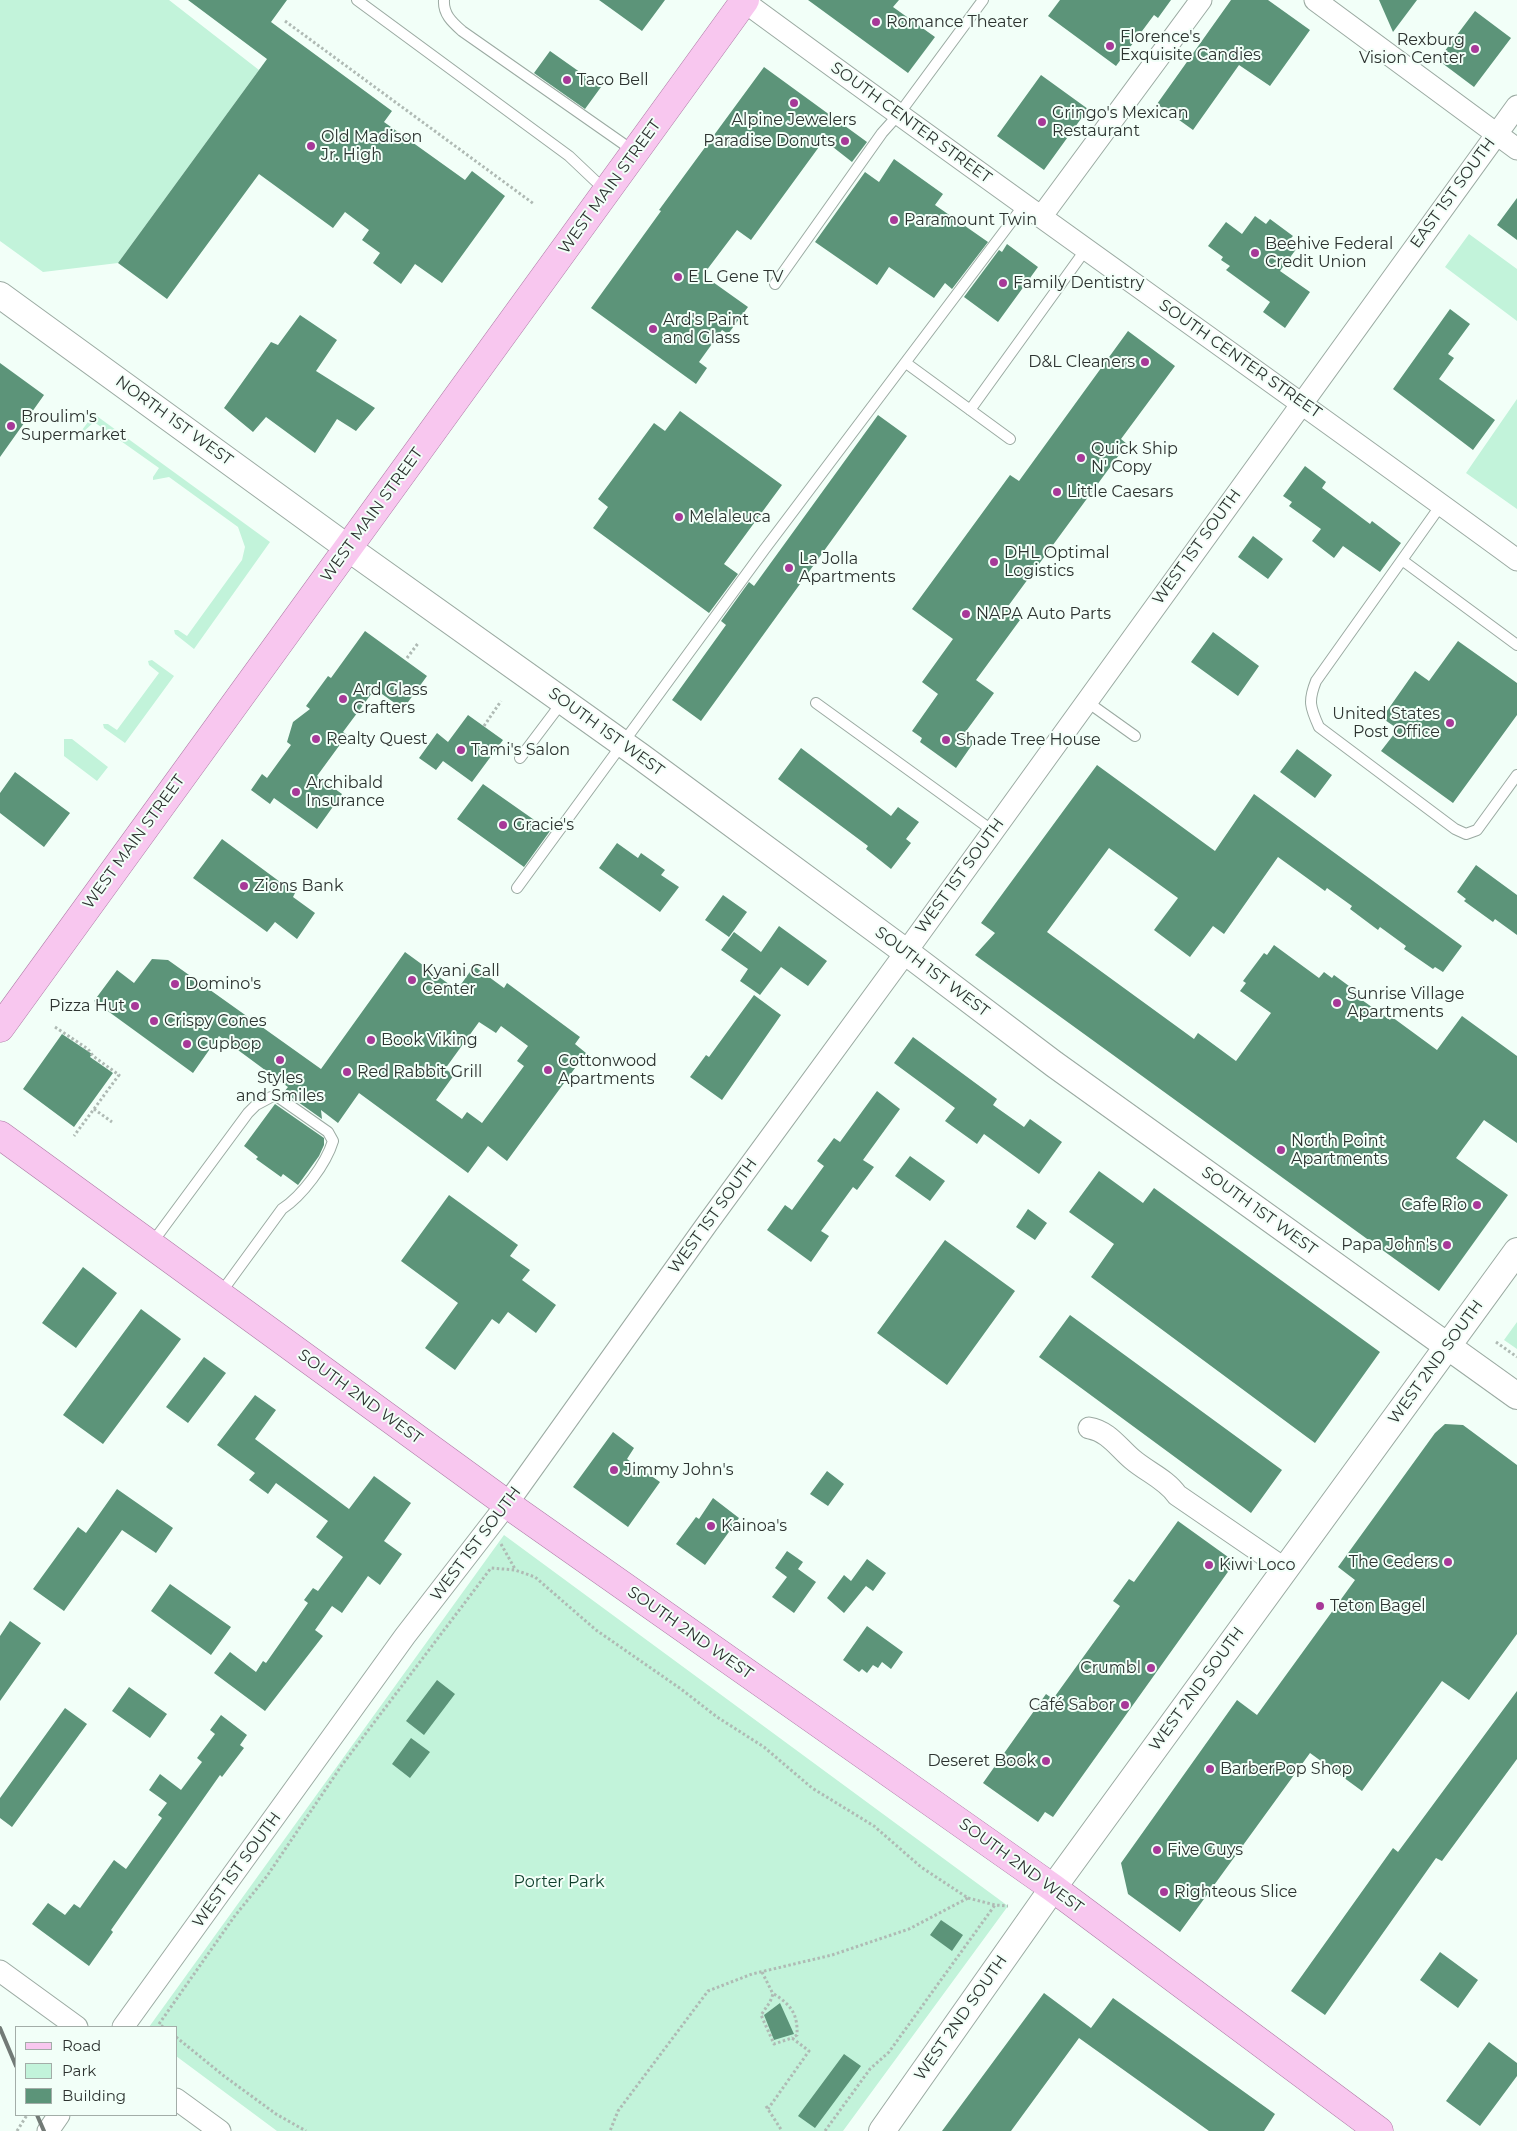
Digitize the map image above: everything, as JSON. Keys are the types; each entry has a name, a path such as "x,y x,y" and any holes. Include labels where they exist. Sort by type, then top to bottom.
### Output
{"main road":[{"name":"WEST MAIN STREET","path":"0,1028 744,0"},
{"name":"SOUTH 2ND WEST","path":"0,1135 507,1504 1053,1888 1379,2131"}],"street":[{"name":"SOUTH CENTER STREET","path":"744,0 1086,250 1301,402 1517,560"},
{"path":"1041,217 1201,0"},
{"path":"1315,0 1517,149"},
{"name":"EAST 1ST SOUTH","path":"1301,402 1517,106"},
{"name":"NORTH 1ST WEST","path":"0,295 348,548"},
{"name":"WEST 1ST SOUTH","path":"124,2026 406,1636 507,1504 706,1224 906,952 1301,402"},
{"name":"SOUTH 1ST WEST","path":"348,548 622,744 906,952 1062,1070 1517,1396"},
{"name":"WEST 2ND SOUTH","path":"882,2131 1053,1888 1517,1251"},
{"path":"1089,1428 1097,1429 1123,1448 1131,1459 1171,1486 1178,1495 1285,1568"},
{"path":"0,1971 76,2026"},
{"path":"178,2100 220,2131"},
{"path":"48,2131 58,2116"}],"lane":[{"path":"357,0 569,156 606,191"},
{"path":"444,0 444,8 450,20 462,31 635,152"},
{"path":"775,284 882,133 899,114 983,0"},
{"path":"518,888 770,543 1024,205"},
{"path":"970,410 1086,250"},
{"path":"906,363 1010,439"},
{"path":"1441,505 1316,681 1309,697 1311,709 1319,727 1455,830 1466,834 1477,830 1517,775"},
{"path":"1402,560 1517,645"},
{"path":"1086,700 1135,736"},
{"path":"520,758 562,701"},
{"path":"816,703 993,831"},
{"path":"150,1244 256,1105 271,1097 278,1097 328,1132 333,1141 329,1153 294,1201 282,1209 220,1294"}],"path":[{"path":"285,21 534,204"},
{"path":"407,658 419,642"},
{"path":"484,726 501,701"},
{"path":"55,1027 88,1049 93,1056 119,1075 74,1136"},
{"path":"94,1109 112,1122"},
{"path":"1496,1342 1517,1357"},
{"path":"498,1537 515,1570"},
{"path":"162,2026 159,2024 234,1917 267,1876 342,1765 491,1568 515,1570 535,1577 596,1630 681,1689 717,1718 764,1747 812,1788 874,1826 921,1867 968,1898 995,1905 1008,1906"},
{"path":"610,2131 618,2111 708,1991 762,1972 832,1956 909,1929 968,1898"},
{"path":"825,2131 870,2069 889,2052 995,1905"},
{"path":"762,1972 773,1994 788,2003 797,2023 797,2035 774,2044 761,2015 773,1994"},
{"path":"782,2131 767,2108 809,2051 792,2038"},
{"path":"178,2039 224,2076 268,2108 306,2131"},
{"path":"18,2131 26,2116"}],"green space":[{"path":"0,0 169,0 259,70 118,263 43,272 0,241"},
{"path":"1469,234 1517,269 1517,321 1445,267"},
{"path":"1517,399 1517,509 1466,473"},
{"path":"94,414 270,542 194,649 175,634 174,630 178,630 187,636 242,560 245,547 238,527 169,477 153,480 159,468 94,422 83,432 82,430"},
{"path":"152,660 174,676 125,743 104,728 103,724 108,724 117,730 159,673 149,665 148,661"},
{"path":"64,739 72,739 108,767 97,781 64,756"},
{"path":"1517,1322 1517,1349 1504,1340"},
{"name":"Porter Park","path":"504,1535 1008,1906 843,2131 277,2131 178,2057 178,2026 150,2026"}],"building":[{"name":"Old Madison Jr. High","path":"188,0 287,0 271,22 392,111 384,122 465,180 472,171 505,196 442,283 415,264 401,284 373,263 380,253 362,240 369,230 345,212 333,228 259,174 167,299 118,263 267,59"},
{"path":"599,0 665,0 642,31"},
{"name":"Romance Theater","path":"808,0 899,0 893,7 935,37 908,73"},
{"name":"Florence's Exquisite Candies","path":"1060,0 1171,0 1158,18 1154,15 1116,66 1048,16"},
{"path":"1231,0 1268,0 1310,30 1270,86 1239,65 1193,130 1157,104"},
{"path":"1379,0 1417,0 1393,32"},
{"name":"Rexburg Vision Center","path":"1475,11 1511,38 1474,87 1438,60"},
{"name":"Taco Bell","path":"550,51 601,87 585,109 534,73"},
{"path":"764,67 867,142 852,162 824,140 751,240 737,230 703,275 748,307 728,334 722,330 699,362 707,368 696,384 591,308 661,211 659,210"},
{"name":"Gringo's Mexican Restaurant","path":"1041,75 1088,109 1044,170 997,136"},
{"name":"Paramount Twin","path":"894,159 943,194 935,205 988,242 952,289 945,283 934,298 889,267 877,285 815,242 865,172 879,182"},
{"path":"1517,198 1517,240 1497,225"},
{"name":"Beehive Federal Credit Union","path":"1255,216 1266,224 1270,219 1293,236 1288,241 1297,248 1280,271 1310,292 1285,328 1263,312 1270,302 1226,270 1230,266 1221,260 1223,257 1208,246 1226,222 1242,234"},
{"name":"Family Dentistry","path":"1007,244 1038,267 998,322 964,297 999,250 1002,252"},
{"path":"1450,309 1470,324 1448,354 1454,358 1439,379 1495,420 1473,450 1393,389"},
{"path":"300,315 337,340 316,371 375,408 356,431 337,419 315,453 266,417 253,432 224,408 271,342 278,345"},
{"path":"1128,331 1175,366 1121,439 1127,444 1006,609 1020,620 976,680 994,693 964,734 974,742 956,768 920,742 922,738 912,731 938,694 922,682 953,639 912,609 1010,475 1019,481"},
{"name":"Broulim's Supermarket","path":"0,363 44,395 0,457"},
{"name":"Melaleuca","path":"680,411 782,485 724,564 738,574 709,613 593,528 608,507 598,499 654,423 665,431"},
{"name":"La Jolla Apartments","path":"878,415 907,436 701,721 672,700 726,625 721,621 749,582 754,586"},
{"path":"1305,466 1326,482 1322,488 1370,524 1372,521 1401,543 1380,572 1343,546 1334,558 1312,541 1321,529 1289,506 1292,502 1283,496"},
{"path":"1253,536 1283,559 1268,579 1238,557"},
{"path":"365,631 427,676 403,709 375,689 343,732 347,735 317,776 342,794 317,829 274,798 270,804 251,790 262,774 267,778 291,745 287,742 293,722 310,709 306,706 328,676 331,678"},
{"path":"1213,632 1259,666 1238,696 1191,662"},
{"name":"United States Post Office","path":"1458,641 1517,683 1517,715 1453,803 1381,751 1398,729 1382,718 1415,671 1429,681"},
{"name":"Tami's Salon","path":"468,715 503,740 472,782 443,761 436,770 419,758 437,733 448,742"},
{"path":"801,748 891,816 898,807 919,822 906,839 911,843 891,869 866,849 868,846 778,779"},
{"path":"1297,749 1332,775 1315,798 1280,772"},
{"path":"1097,765 1215,851 1254,794 1462,946 1443,972 1435,967 1433,969 1404,949 1406,946 1380,927 1378,930 1350,909 1352,906 1327,888 1325,891 1278,857 1224,934 1213,926 1190,957 1154,930 1178,898 1109,848 1047,932 1194,1039 1198,1033 1236,1061 1271,1013 1240,991 1246,983 1243,981 1264,953 1267,955 1274,945 1319,978 1324,972 1332,978 1334,975 1364,997 1362,1000 1390,1020 1392,1017 1437,1050 1462,1016 1517,1056 1517,1143 1484,1120 1456,1158 1508,1195 1439,1291 975,955 995,933 981,923"},
{"path":"15,772 70,813 44,847 0,813 0,793"},
{"name":"Gracie's","path":"483,784 550,831 524,867 457,819"},
{"name":"Zions Bank","path":"222,839 295,893 293,897 315,913 297,939 275,922 267,932 193,878"},
{"name":"Gracie's","path":"617,843 638,858 641,853 665,870 661,875 679,887 660,912 599,868"},
{"path":"1476,865 1517,895 1517,935 1495,919 1493,922 1464,901 1466,899 1457,892"},
{"path":"723,895 747,912 729,937 705,920"},
{"path":"779,926 827,961 808,986 781,967 760,995 740,981 748,969 721,950 734,932 761,952"},
{"path":"405,952 457,990 474,966 504,988 507,983 580,1037 575,1044 586,1053 507,1161 488,1146 468,1173 359,1093 338,1123 321,1110 322,1119 284,1092 288,1087 219,1036 193,1073 94,1001 117,970 134,983 152,959 168,960 321,1069","holes":["479,1022 496,1033 501,1026 528,1046 517,1061 524,1066 482,1123 467,1112 462,1119 436,1100 454,1075 445,1069"]},
{"path":"754,995 781,1015 722,1100 690,1077 706,1055 709,1057"},
{"path":"62,1034 92,1054 90,1057 113,1073 74,1127 23,1089"},
{"path":"913,1037 997,1099 993,1105 1024,1127 1030,1119 1062,1142 1039,1174 984,1134 977,1144 945,1121 955,1108 894,1063"},
{"path":"877,1091 900,1109 863,1160 874,1167 857,1190 853,1187 821,1231 829,1236 811,1262 767,1230 785,1205 792,1210 824,1166 817,1161 834,1138 840,1142"},
{"path":"275,1104 324,1138 324,1145 319,1156 298,1185 283,1174 281,1177 256,1159 258,1157 244,1146"},
{"path":"910,1156 945,1181 930,1201 895,1176"},
{"path":"1099,1171 1143,1203 1154,1188 1380,1352 1315,1443 1091,1277 1114,1244 1069,1212"},
{"path":"449,1195 518,1245 510,1256 530,1270 522,1280 556,1305 536,1333 508,1312 499,1324 492,1319 455,1370 425,1348 458,1303 401,1261"},
{"path":"1028,1209 1047,1223 1035,1240 1016,1227"},
{"path":"945,1240 1015,1291 947,1385 877,1333"},
{"path":"83,1267 117,1293 76,1348 42,1323"},
{"path":"141,1309 181,1339 103,1444 63,1415"},
{"path":"1070,1315 1282,1470 1251,1513 1039,1357"},
{"path":"204,1357 226,1373 188,1423 166,1407"},
{"path":"255,1395 276,1410 255,1439 349,1509 374,1476 411,1503 384,1541 402,1554 380,1585 368,1576 342,1613 332,1606 315,1630 323,1636 265,1711 214,1673 230,1652 256,1672 263,1661 266,1663 308,1603 304,1600 313,1588 318,1591 343,1557 316,1537 328,1521 276,1483 268,1494 249,1480 255,1473 217,1445"},
{"path":"1445,1424 1463,1425 1517,1465 1517,1634 1469,1700 1442,1681 1362,1791 1310,1753 1180,1932 1128,1894 1121,1863 1237,1700 1257,1715 1355,1580 1338,1567 1435,1433"},
{"name":"Jimmy John's","path":"613,1432 634,1448 627,1459 660,1482 628,1527 573,1487"},
{"path":"827,1471 844,1484 828,1506 810,1494"},
{"path":"117,1489 173,1528 156,1553 122,1530 64,1611 33,1589 78,1527 86,1533"},
{"name":"Kainoa's","path":"713,1498 739,1518 705,1565 676,1544 696,1517 699,1519"},
{"path":"1178,1521 1235,1562 1053,1817 1045,1812 1038,1822 983,1783 1046,1694 1053,1699 1120,1606 1113,1601 1129,1579 1134,1582"},
{"path":"787,1551 803,1562 798,1569 816,1582 794,1613 772,1597 787,1577 775,1568"},
{"path":"867,1559 886,1573 873,1591 866,1586 844,1613 827,1598 844,1575 851,1581"},
{"path":"170,1584 231,1627 211,1655 151,1611"},
{"path":"10,1621 41,1643 0,1701 0,1636"},
{"path":"867,1626 903,1652 891,1669 882,1662 878,1668 873,1665 867,1673 862,1669 859,1672 843,1660"},
{"path":"437,1680 455,1694 424,1735 406,1721"},
{"path":"129,1687 167,1714 150,1738 112,1711"},
{"path":"1517,1691 1517,1759 1442,1861 1436,1858 1325,2015 1291,1991 1393,1848 1398,1852"},
{"path":"65,1708 87,1724 12,1827 0,1818 0,1798"},
{"path":"221,1715 247,1735 240,1745 244,1748 222,1777 220,1775 111,1930 113,1932 89,1966 32,1924 48,1903 65,1915 74,1904 80,1908 114,1860 126,1869 162,1818 158,1815 167,1803 149,1790 160,1774 181,1790 202,1762 197,1758 215,1734 210,1730"},
{"path":"411,1738 430,1752 410,1778 392,1764"},
{"path":"941,1920 963,1935 952,1951 930,1935"},
{"path":"1440,1952 1478,1980 1458,2008 1420,1980"},
{"path":"1044,1993 1091,2028 1113,1998 1275,2114 1264,2131 1209,2131 1079,2038 1011,2131 942,2131"},
{"path":"780,2003 794,2034 774,2040 764,2015"},
{"path":"1489,2042 1517,2063 1517,2076 1480,2126 1446,2101"},
{"path":"844,2054 861,2066 815,2128 798,2116"}],"railway":[{"path":"0,2028 15,2064"},
{"path":"37,2116 44,2131"}],"place":[{"name":"Romance Theater","path":"876,22"},
{"name":"Florence's Exquisite Candies","path":"1110,46"},
{"name":"Rexburg Vision Center","path":"1475,49"},
{"name":"Taco Bell","path":"567,80"},
{"name":"Alpine Jewelers","path":"794,103"},
{"name":"Gringo's Mexican Restaurant","path":"1042,122"},
{"name":"Paradise Donuts","path":"845,141"},
{"name":"Old Madison Jr. High","path":"311,146"},
{"name":"Paramount Twin","path":"894,220"},
{"name":"Beehive Federal Credit Union","path":"1255,253"},
{"name":"E L Gene TV","path":"678,277"},
{"name":"Family Dentistry","path":"1003,283"},
{"name":"Ard's Paint and Glass","path":"653,329"},
{"name":"D&L Cleaners","path":"1145,362"},
{"name":"Broulim's Supermarket","path":"11,426"},
{"name":"Quick Ship N' Copy","path":"1081,458"},
{"name":"Little Caesars","path":"1057,492"},
{"name":"Melaleuca","path":"679,517"},
{"name":"DHL Optimal Logistics","path":"994,562"},
{"name":"La Jolla Apartments","path":"789,568"},
{"name":"NAPA Auto Parts","path":"966,614"},
{"name":"Ard Glass Crafters","path":"343,699"},
{"name":"United States Post Office","path":"1450,723"},
{"name":"Realty Quest","path":"316,739"},
{"name":"Shade Tree House","path":"946,740"},
{"name":"Tami's Salon","path":"461,750"},
{"name":"Archibald Insurance","path":"296,792"},
{"name":"Gracie's","path":"503,825"},
{"name":"Zions Bank","path":"244,886"},
{"name":"Kyani Call Center","path":"412,980"},
{"name":"Domino's","path":"175,984"},
{"name":"Sunrise Village Apartments","path":"1337,1003"},
{"name":"Pizza Hut","path":"135,1006"},
{"name":"Crispy Cones","path":"154,1021"},
{"name":"Book Viking","path":"371,1040"},
{"name":"Cupbop","path":"187,1044"},
{"name":"Styles and Smiles","path":"280,1060"},
{"name":"Cottonwood Apartments","path":"548,1070"},
{"name":"Red Rabbit Grill","path":"347,1072"},
{"name":"North Point Apartments","path":"1281,1150"},
{"name":"Cafe Rio","path":"1477,1205"},
{"name":"Papa John's","path":"1447,1245"},
{"name":"Jimmy John's","path":"614,1470"},
{"name":"Kainoa's","path":"711,1526"},
{"name":"The Ceders","path":"1448,1562"},
{"name":"Kiwi Loco","path":"1209,1565"},
{"name":"Teton Bagel","path":"1320,1606"},
{"name":"Crumbl","path":"1151,1668"},
{"name":"Café Sabor","path":"1125,1705"},
{"name":"Deseret Book","path":"1046,1761"},
{"name":"BarberPop Shop","path":"1210,1769"},
{"name":"Five Guys","path":"1157,1850"},
{"name":"Righteous Slice","path":"1164,1892"}]}
